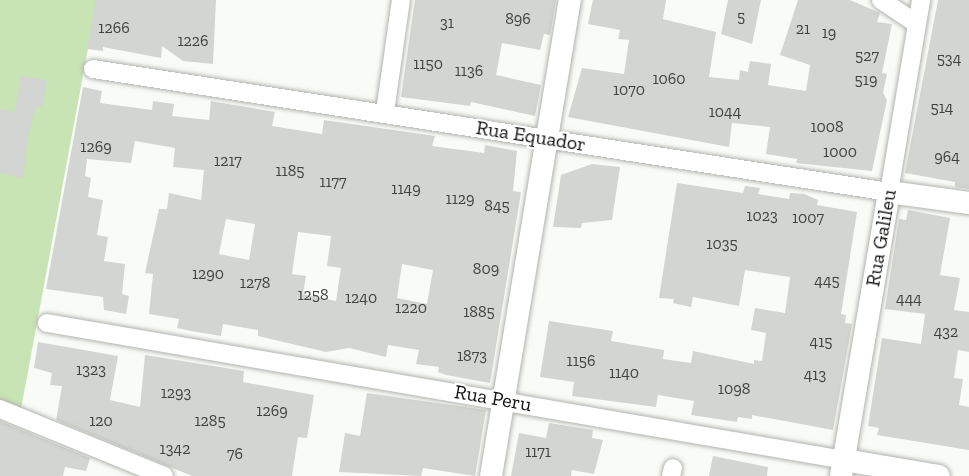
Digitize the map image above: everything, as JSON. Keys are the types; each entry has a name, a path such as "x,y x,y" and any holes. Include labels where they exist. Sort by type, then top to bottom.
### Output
{"street":[{"path":"385,112 401,0"},
{"path":"491,476 570,0"},
{"path":"881,0 917,24"},
{"name":"Rua Galileu","path":"842,468 921,0"},
{"name":"Rua Equador","path":"93,69 969,203"},
{"name":"Rua Peru","path":"47,323 504,400 842,468 939,476"},
{"path":"0,409 159,475"}],"green space":[{"path":"0,0 97,0 21,409 0,401"}],"building":[{"path":"96,0 216,0 213,64 183,61 162,46 161,58 103,47 103,51 87,49"},
{"path":"415,0 556,0 550,35 544,34 540,50 502,43 496,75 541,85 535,116 471,102 470,106 401,97"},
{"path":"593,0 666,0 663,19 716,32 709,77 739,80 740,70 748,72 750,61 771,64 768,85 806,91 810,65 780,55 798,0 850,0 880,13 877,22 892,24 882,73 887,74 883,93 887,100 872,171 796,163 797,159 766,154 770,127 732,123 729,147 568,117 582,68 624,74 629,40 618,39 620,30 588,24"},
{"path":"728,0 761,0 752,44 721,34"},
{"path":"938,0 969,0 969,189 955,187 955,182 905,173"},
{"path":"21,76 47,80 42,108 36,107 28,136 23,178 0,173 0,109 15,112"},
{"path":"83,87 102,91 100,103 152,110 153,101 174,104 172,116 209,120 211,101 275,112 272,126 322,134 324,120 435,136 432,146 484,153 485,145 517,151 513,191 521,192 490,383 446,375 438,372 439,367 416,364 419,350 388,345 386,357 349,348 326,352 258,336 258,330 223,324 221,336 177,328 179,319 149,314 153,274 145,273 159,209 167,209 169,193 201,200 204,170 173,167 175,148 135,141 131,163 87,159 85,176 91,178 88,197 103,200 97,235 108,237 104,261 125,264 122,294 129,296 126,314 104,310 103,297 46,289","holes":["226,219 255,224 249,260 219,254","298,232 331,236 327,266 341,268 336,301 303,294 306,276 292,274","402,264 433,270 427,304 397,298"]},
{"path":"592,164 620,167 612,220 582,223 581,228 553,227 561,175"},
{"path":"677,183 743,193 745,186 760,188 758,194 789,199 790,193 804,194 818,200 817,205 857,212 841,314 846,315 845,323 852,324 833,430 752,415 752,419 738,417 737,422 691,415 694,401 658,395 656,407 572,396 574,382 540,377 549,321 613,331 611,341 664,350 663,359 691,363 693,351 754,364 754,360 762,361 766,333 751,330 755,308 785,313 790,277 745,270 739,306 693,297 691,307 673,303 674,299 659,298"},
{"path":"908,210 950,218 940,275 960,278 954,310 969,312 969,352 958,350 954,378 963,379 959,405 969,407 969,450 877,435 879,428 868,426 882,338 921,344 925,314 885,309 899,219 906,220"},
{"path":"38,342 118,356 110,400 140,407 145,355 244,371 243,382 314,395 307,438 298,437 292,476 192,476 56,420 62,386 50,385 52,373 34,368"},
{"path":"367,393 486,410 475,476 423,468 421,476 339,472 345,433 360,436"},
{"path":"0,421 90,458 86,471 65,467 63,476 0,476"},
{"path":"549,423 593,430 592,438 603,440 594,474 572,470 571,476 511,476 519,433 546,438"},
{"path":"713,456 768,467 767,476 709,476"}]}
